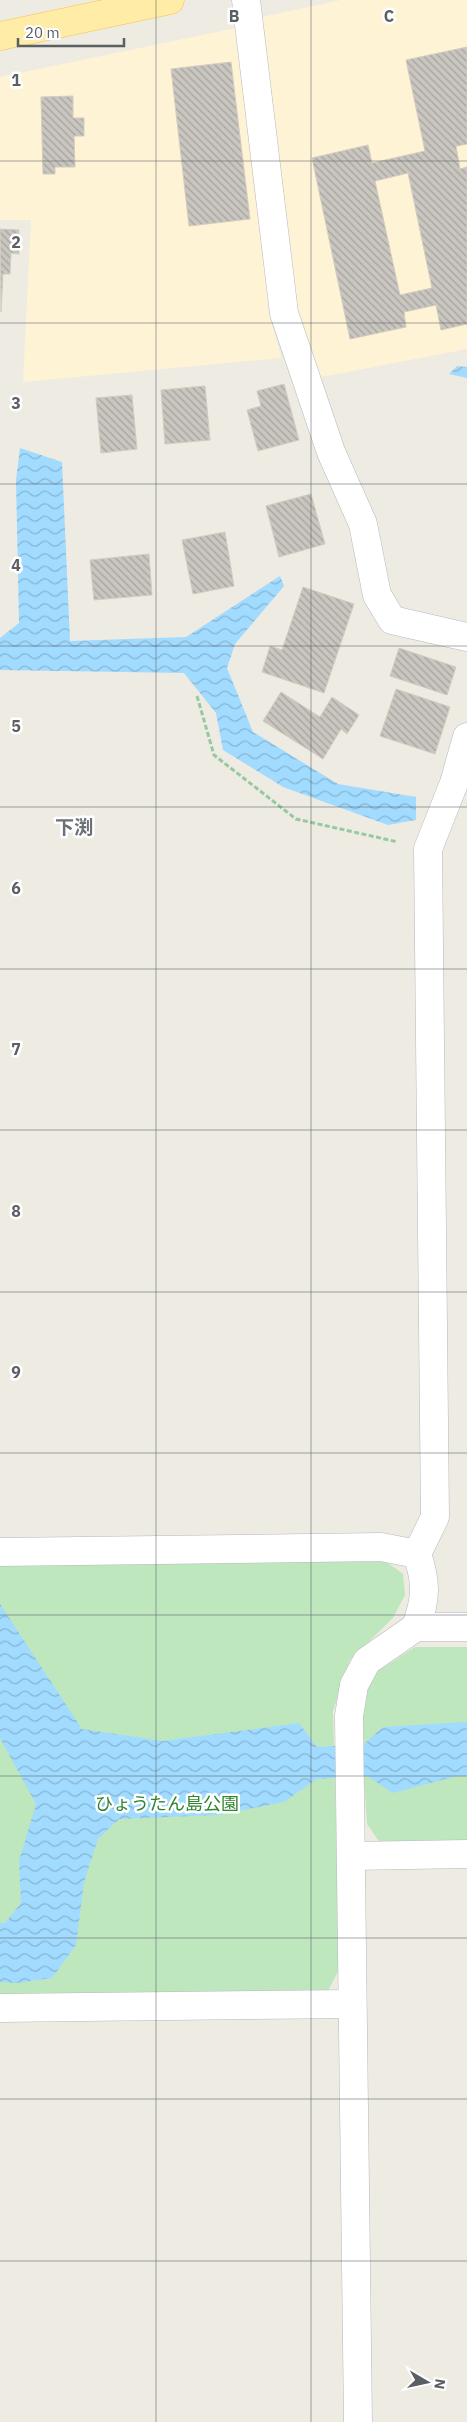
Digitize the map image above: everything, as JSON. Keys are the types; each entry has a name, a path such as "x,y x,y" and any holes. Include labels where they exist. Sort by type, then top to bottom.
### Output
{"main road":[{"path":"0,36 165,1"}],"street":[{"path":"246,0 284,313 331,452 363,524 377,596 392,620 467,637"},
{"path":"416,1627 424,1604 424,1575 417,1554 435,1517 428,849 454,783 467,737"},
{"path":"0,1552 381,1547 417,1554"},
{"path":"358,2422 349,1716 354,1685 367,1661 416,1627 467,1627"},
{"path":"352,1856 467,1854"},
{"path":"0,2008 352,2004"}],"path":[{"path":"197,696 214,755 296,819 428,849"}],"shaded area":[{"path":"341,0 467,0 467,349 316,378 294,310 262,17"},
{"path":"241,27 269,313 281,358 23,382 31,220 0,220 0,77"}],"green space":[{"name":"ひょうたん島公園","path":"379,1556 403,1574 405,1595 393,1618 350,1660 333,1711 340,1968 328,1991 0,1996 0,1563"},
{"path":"415,1647 467,1647 467,1844 382,1846 367,1824 360,1716 369,1677"}],"water":[{"path":"457,366 467,367 467,378 449,374"},
{"path":"20,448 62,462 70,641 186,637 280,576 284,586 235,644 227,668 253,732 338,784 416,797 416,820 388,825 283,787 223,750 216,713 184,673 0,670 0,638 19,623 16,480"},
{"path":"0,1604 82,1729 163,1741 299,1723 317,1747 364,1744 383,1727 467,1722 467,1776 457,1776 393,1793 367,1776 317,1779 284,1802 219,1815 119,1819 98,1839 84,1882 76,1945 52,1978 17,1983 0,1982 0,1923 5,1923 21,1903 19,1861 36,1804 0,1738"}],"building":[{"path":"467,47 467,144 456,146 460,169 467,167 467,324 441,330 436,305 404,312 406,327 350,339 312,158 368,145 372,163 425,151 406,60","holes":["408,173 432,288 400,295 375,181"]},
{"path":"231,62 250,219 189,226 171,69"},
{"path":"73,96 73,118 84,118 84,136 74,136 75,167 55,167 55,174 43,174 41,97"},
{"path":"0,229 19,230 19,254 11,253 10,274 3,274 1,312"},
{"path":"284,384 299,440 258,451 247,410 261,406 257,391"},
{"path":"205,386 210,440 165,444 161,390"},
{"path":"132,395 137,449 101,453 96,398"},
{"path":"311,494 325,544 279,557 266,506"},
{"path":"225,532 234,586 193,594 182,540"},
{"path":"149,554 152,595 94,600 90,560"},
{"path":"303,587 354,604 324,693 262,672 270,646 282,650"},
{"path":"399,648 456,667 447,695 390,676"},
{"path":"396,689 450,707 435,754 380,736"},
{"path":"281,692 320,717 332,697 359,715 347,734 341,729 323,759 263,721"}],"district":[{"name":"下渕","path":"74,827"}]}
